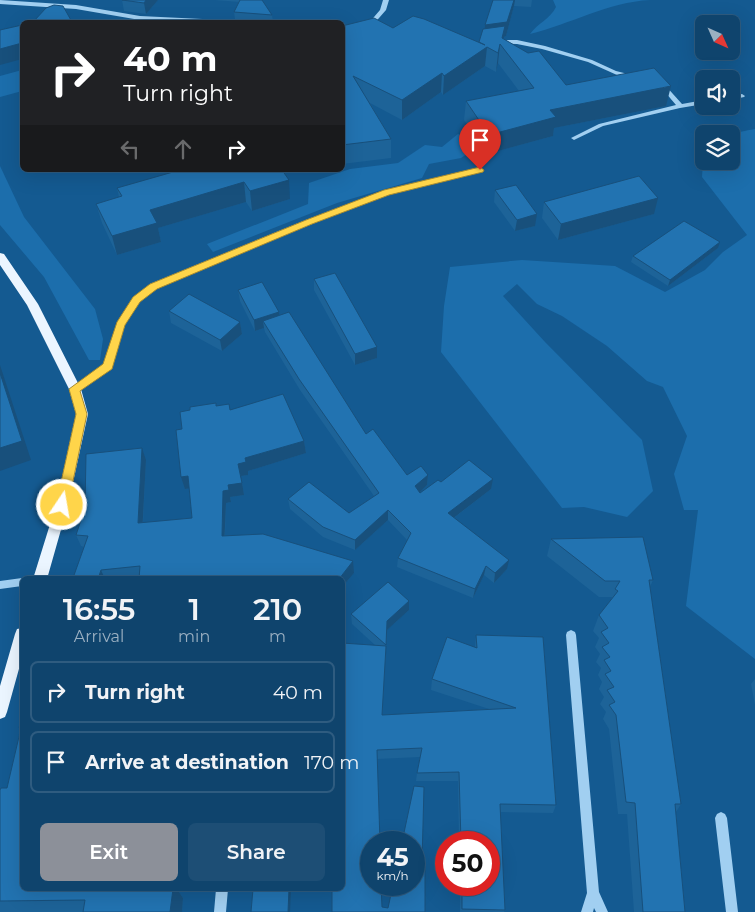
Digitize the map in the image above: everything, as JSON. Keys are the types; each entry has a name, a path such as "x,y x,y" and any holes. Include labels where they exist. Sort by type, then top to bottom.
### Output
{"main road":[{"path":"0,257 32,304 75,389 82,414 62,505 41,576"},
{"path":"0,712 20,641"}],"street":[{"path":"370,25 382,10 386,0"},
{"path":"0,2 76,7 140,18 182,20"},
{"path":"361,25 379,26"},
{"path":"491,43 507,40 589,61 620,75 634,76"},
{"path":"655,79 680,106"},
{"path":"574,138 601,125 695,104"},
{"path":"75,389 108,366 120,325 136,300 153,286 387,192 480,170"},
{"path":"0,585 20,582"},
{"path":"571,635 593,893 602,912"},
{"path":"220,912 222,891"},
{"path":"587,912 593,893"}],"lane":[{"path":"721,818 732,912"}],"shaded area":[{"path":"553,0 650,0 604,9 530,34 556,7"},
{"path":"20,71 20,92 0,97 0,76"},
{"path":"755,129 755,659 686,606 698,510 684,510 674,474 687,436 663,387 647,381 607,346 562,316 537,304 517,284 503,296 545,342 642,440 653,491 627,517 584,507 562,508 441,352 444,306 450,267 522,260 615,266 665,292 705,270 723,252 747,235 702,177 702,170 740,170 740,132"},
{"path":"458,134 473,140 473,150 461,158 429,164 422,178 337,203 213,252 207,244 308,204 309,183 350,169 398,163 425,145 442,147"},
{"path":"0,166 24,217 95,309 103,339 100,360 89,360 44,277 0,225"}],"building":[{"path":"122,0 146,0 144,3"},
{"path":"240,0 262,0 272,15 234,12"},
{"path":"493,0 514,0 507,22 485,25"},
{"path":"54,5 63,6 71,20 35,20 46,8"},
{"path":"413,16 485,45 479,42 483,29 505,26 502,38 528,53 539,51 566,85 654,68 671,86 550,110 556,117 489,135 466,101 534,88 500,44 498,53 487,47 444,76 442,73 402,100 353,76 391,139 345,145 345,25 374,18 393,28"},
{"path":"20,25 20,44 0,49 0,30"},
{"path":"173,172 283,172 289,180 250,191 244,182 150,210 157,223 112,236 96,204 122,196 117,188"},
{"path":"639,176 658,198 561,224 544,202"},
{"path":"516,185 537,214 517,220 495,190"},
{"path":"684,221 720,242 670,280 633,256"},
{"path":"335,273 377,347 355,354 314,279"},
{"path":"262,282 279,312 254,320 238,290"},
{"path":"189,294 240,322 220,340 169,311"},
{"path":"289,312 366,434 373,429 407,475 421,466 428,475 415,486 420,493 438,480 441,482 469,460 493,479 448,513 509,560 495,573 486,566 475,589 398,558 411,533 388,510 355,540 323,527 288,499 309,482 349,513 379,493 299,379 263,321"},
{"path":"0,373 22,441 0,448"},
{"path":"283,394 304,441 245,458 246,462 238,464 242,483 228,485 229,490 223,491 222,536 263,534 353,561 341,576 139,576 140,566 101,570 99,576 74,576 88,536 76,535 85,508 86,454 142,448 138,523 192,518 188,476 181,477 176,430 182,429 180,412 190,410 190,407 216,403 216,406 229,404 230,410"},
{"path":"643,537 653,580 649,580 681,804 675,804 685,912 643,912 635,803 626,802 616,715 609,705 615,702 607,690 614,687 605,674 611,671 604,660 610,657 602,647 609,643 601,632 608,628 599,615 618,591 615,589 620,581 605,581 551,539"},
{"path":"388,582 409,601 387,621 386,645 351,614"},
{"path":"476,635 543,637 556,805 500,804 505,910 462,909 462,896 500,896 500,831 461,831 459,772 417,773 422,748 377,750 380,831 360,831 360,896 382,896 382,907 388,908 391,896 425,896 425,912 332,912 332,891 345,891 345,643 386,646 382,715 516,708 432,679 447,637 477,648"},
{"path":"20,732 20,891 173,891 170,912 83,912 85,900 0,901 0,790 1,788 7,788"},
{"path":"414,786 424,787 423,831 404,831"},
{"path":"253,891 289,891 288,912 251,912"}],"route":[{"path":"62,505 82,414 75,389 108,366 120,325 136,300 153,286 387,192 480,170"}]}
